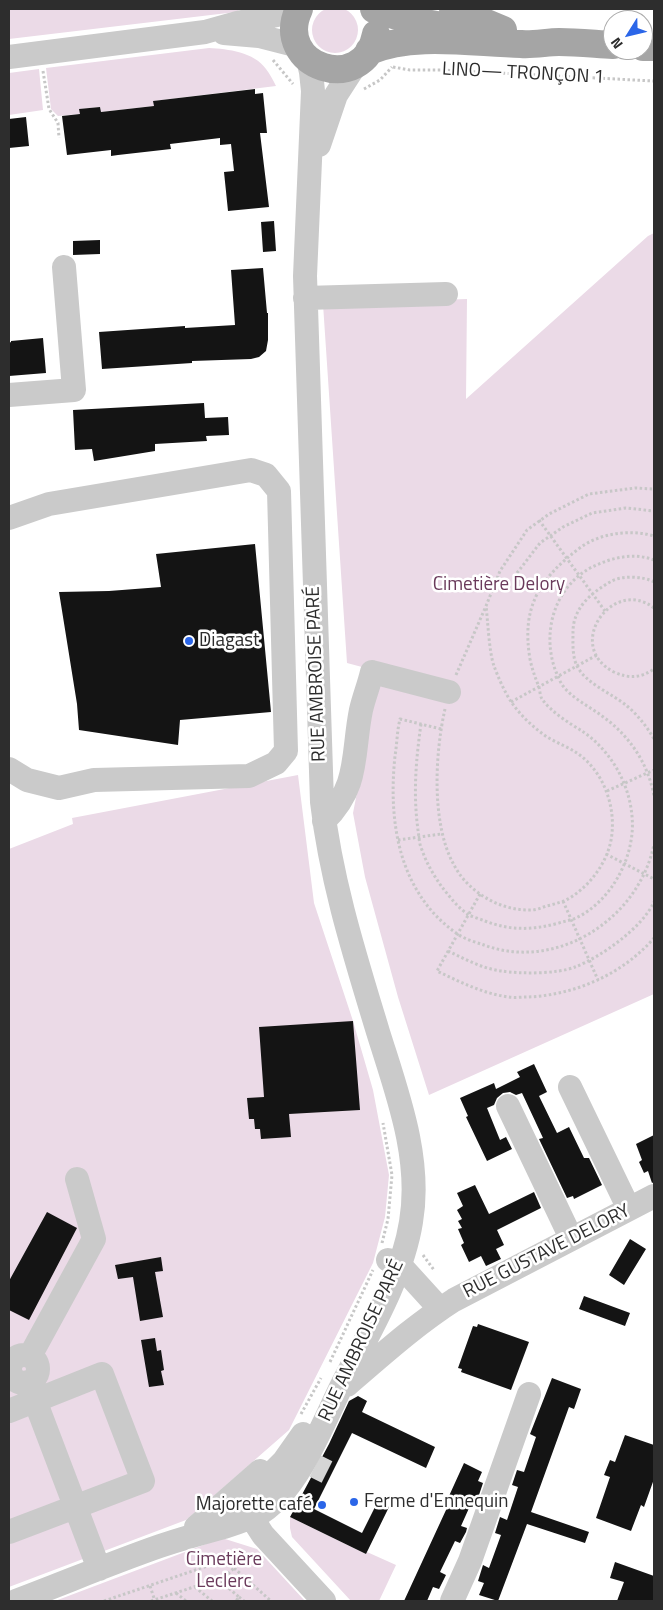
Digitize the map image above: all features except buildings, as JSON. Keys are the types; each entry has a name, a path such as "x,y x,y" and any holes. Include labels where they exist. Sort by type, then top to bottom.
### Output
{"main road":[{"path":"299,9 294,26 295,38 303,52 318,66 331,69 344,68 390,44 439,40 523,44 559,42"},
{"path":"363,57 374,42 376,29 372,9 401,18 443,27 503,30 525,33 559,42"},
{"path":"453,9 503,30"},
{"name":"LINO— TRONÇON 1","path":"559,42 603,44"}],"street":[{"path":"9,57 205,32 277,15 294,9"},
{"path":"205,32 253,35 303,52"},
{"name":"RUE AMBROISE PARÉ","path":"303,52 311,72 313,91 305,298 321,786 324,821 339,897 400,1104 411,1156 414,1202 408,1238 394,1263 376,1288 292,1452 254,1493 250,1505 252,1518 267,1508 309,1464 338,1393 394,1280 394,1263"},
{"name":"RUE AMBROISE PARÉ","path":"310,181 324,128 333,103 343,82 363,57"},
{"path":"9,395 74,390 64,267"},
{"path":"305,298 446,294"},
{"path":"9,518 48,504 251,470 266,475 279,491 286,751 276,763 249,776 94,780 59,788 27,780 9,769"},
{"path":"324,821 336,809 347,789 355,762 361,710 372,672 449,692"},
{"path":"570,1087 629,1209"},
{"path":"508,1106 571,1238"},
{"path":"77,1179 94,1239 30,1356 37,1362 38,1371 31,1392 99,1569"},
{"name":"RUE GUSTAVE DELORY","path":"338,1393 440,1309 454,1300 654,1196"},
{"path":"394,1263 440,1309"},
{"path":"9,1411 31,1392 102,1374 143,1481 9,1532"},
{"path":"452,1601 470,1561 529,1394"},
{"name":"RUE AMBROISE PARÉ","path":"196,1527 290,1446 309,1420"},
{"name":"RUE AMBROISE PARÉ","path":"286,1489 278,1509 277,1526 284,1540 339,1601"},
{"path":"159,1546 196,1527 231,1516 252,1518 261,1524 330,1601"},
{"path":"16,1601 159,1546 252,1518"},
{"path":"252,1518 263,1535 324,1601"}],"path":[{"path":"41,53 49,109 58,123 59,138"},
{"name":"LINO— TRONÇON 1","path":"392,67 410,70 654,81"},
{"path":"486,606 493,665 512,702 530,723 547,737 577,753 588,763 599,776 607,791 611,809 612,832 606,854 592,880 563,902 533,910 501,906 480,894 468,884 454,866 441,834 437,790 441,729 449,692 500,570 527,530 539,520 589,494 635,488 654,489"},
{"path":"517,574 540,543 563,527 592,512 626,508 654,511"},
{"path":"539,520 605,611"},
{"path":"421,724 415,768 416,816 419,837 421,849 432,874 447,894 468,914 497,925 525,929 540,928 571,920 600,901 616,879 630,850 632,816 625,783 601,746 563,720 542,699 533,674 527,642 531,608 540,588 554,569 588,543 616,533 644,533 654,536"},
{"path":"654,560 625,556 607,560 579,576 570,583 557,603 550,625 552,660 563,686 579,701 603,716 622,733 641,757 648,773 654,796"},
{"path":"654,582 631,577 612,580 592,593 578,609 573,626 573,648 577,666 601,690 628,707 647,727 654,738"},
{"path":"654,608 640,600 613,605 597,621 592,637 593,647 597,655 604,664 619,674 638,677 654,670"},
{"path":"512,702 597,655"},
{"path":"649,673 654,677"},
{"path":"441,729 400,719 393,778 394,821 401,854 415,889 429,909 457,934 496,949 521,952 547,950 595,932 613,918 628,901 645,874 652,856 654,844"},
{"path":"607,791 654,770"},
{"path":"398,840 441,834"},
{"path":"606,854 654,879"},
{"path":"480,894 437,971 469,987 510,997 544,996 570,991 598,980 618,968 648,945 654,938"},
{"path":"563,902 598,980"},
{"path":"448,951 480,966 502,971 526,973 574,968 617,944 652,908 654,902"},
{"path":"104,1601 225,1560 271,1601"},
{"path":"221,1581 234,1568"},
{"path":"150,1586 154,1601 218,1578 244,1601"},
{"path":"195,1586 212,1601"},
{"path":"176,1593 186,1601"},
{"path":"236,1601 239,1597"}],"green space":[{"path":"340,7 352,13 357,21 357,39 352,47 344,52 330,53 318,47 313,39 312,25 318,13 326,8"},
{"path":"9,9 241,9 236,12 9,39"},
{"path":"209,48 224,49 248,55 261,63 276,86 154,101 154,106 101,112 100,107 80,109 80,114 58,116 51,109 46,68"},
{"path":"39,69 43,110 9,115 9,73"},
{"name":"Cimetière Delory","path":"654,233 654,994 429,1095 398,997 365,877 353,813 365,752 358,709 362,667 347,663 323,304 467,299 466,399 648,236"},
{"path":"298,775 314,903 353,1021 373,1090 389,1175 385,1217 373,1263 289,1430 186,1520 9,1587 9,849 73,824 72,818"},
{"path":"290,1517 366,1554 367,1552 396,1565 379,1601 351,1601 292,1537"},
{"name":"Cimetière Leclerc","path":"222,1538 257,1549 305,1601 55,1601"}],"tunnel":[{"path":"315,1466 327,1472"}],"place":[{"name":"Diagast","path":"189,641"},
{"name":"Ferme d'Ennequin","path":"354,1502"},
{"name":"Majorette café","path":"322,1505"}]}
